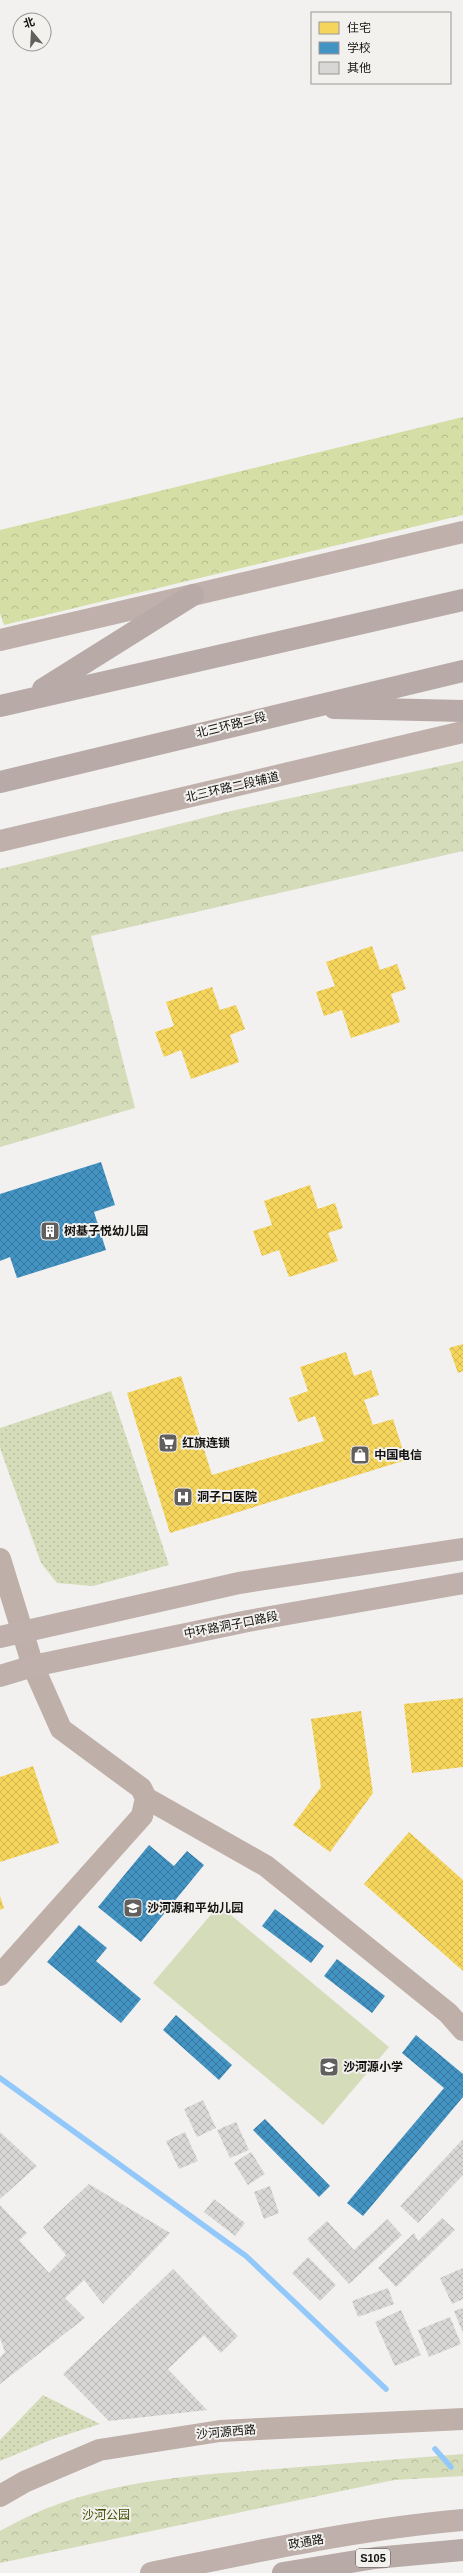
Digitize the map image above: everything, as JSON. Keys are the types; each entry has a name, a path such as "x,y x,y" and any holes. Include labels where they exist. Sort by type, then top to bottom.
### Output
{"highway":[{"path":"30,698 193,595"},
{"path":"0,706 463,600"},
{"name":"北三环路二段","path":"0,782 88,762 300,708 463,670"},
{"path":"300,708 463,711"},
{"path":"0,792 88,762"},
{"name":"S105","path":"283,2573 375,2558 463,2550"}],"main road":[{"path":"0,640 463,532"},
{"name":"北三环路二段辅道","path":"0,841 463,732"},
{"path":"0,1637 21,1630 240,1583 463,1549"},
{"name":"中环路洞子口路段","path":"0,1676 33,1666 248,1620 463,1582"},
{"name":"政通路","path":"151,2573 303,2542 416,2524 463,2520"}],"street":[{"path":"0,1559 33,1666 61,1729 141,1788 146,1798 266,1866 448,2013 463,2030"},
{"path":"0,1975 142,1816 146,1798"},
{"name":"沙河源西路","path":"0,2496 26,2481 99,2450 220,2431 463,2419"}],"green space":[{"path":"463,417 463,515 4,625 0,613 0,530"},
{"path":"463,761 463,851 91,936 135,1108 0,1147 0,869 231,811"},
{"path":"111,1391 169,1565 93,1586 57,1583 41,1563 0,1448 0,1428"},
{"path":"219,1905 389,2047 323,2125 153,1983"},
{"path":"43,2395 100,2424 53,2439 0,2461 0,2440"},
{"name":"沙河公园","path":"463,2454 463,2476 394,2480 0,2563 0,2531 32,2515 65,2502 99,2492 133,2484 204,2475"}],"building: 住宅":[{"path":"372,946 380,970 397,964 406,989 391,994 400,1022 351,1038 342,1010 324,1016 316,992 335,986 326,962"},
{"path":"212,987 220,1010 236,1005 245,1029 230,1035 239,1062 191,1079 181,1050 164,1057 155,1032 174,1026 166,1002"},
{"path":"310,1185 318,1209 335,1203 343,1228 328,1233 338,1261 289,1277 279,1250 262,1256 253,1231 272,1225 264,1201"},
{"path":"463,1344 463,1371 458,1373 449,1348"},
{"path":"346,1352 354,1376 371,1370 379,1395 364,1400 373,1425 393,1419 406,1460 170,1533 127,1393 181,1376 212,1475 324,1441 315,1416 298,1422 289,1398 308,1391 300,1367"},
{"path":"463,1698 463,1767 412,1773 404,1704"},
{"path":"361,1711 373,1793 330,1852 293,1825 321,1787 311,1719"},
{"path":"33,1766 59,1843 0,1862 0,1777"},
{"path":"409,1832 463,1880 463,1971 364,1884"},
{"path":"0,1896 4,1908 0,1910"}],"building: 学校":[{"name":"树基子悦幼儿园","path":"101,1162 115,1205 94,1212 106,1250 17,1278 10,1257 0,1261 0,1194"},
{"path":"149,1845 174,1866 187,1851 204,1865 141,1942 98,1907"},
{"path":"275,1909 324,1946 311,1963 262,1926"},
{"path":"79,1925 107,1948 96,1961 141,1999 121,2023 47,1962"},
{"path":"337,1959 385,1996 372,2013 324,1976"},
{"path":"176,2015 232,2065 219,2080 163,2030"},
{"path":"416,2035 463,2074 463,2097 363,2216 347,2203 444,2088 402,2053"},
{"path":"265,2119 330,2186 319,2197 253,2130"}],"building: 其他":[{"path":"203,2100 216,2128 197,2137 184,2109"},
{"path":"236,2122 249,2150 230,2158 217,2130"},
{"path":"0,2132 37,2166 0,2199"},
{"path":"185,2132 198,2161 179,2169 166,2141"},
{"path":"463,2139 463,2175 418,2223 400,2206"},
{"path":"251,2152 265,2174 248,2185 234,2163"},
{"path":"89,2184 170,2233 103,2304 84,2280 65,2298 85,2318 0,2384 0,2357 5,2352 0,2338 0,2205 27,2233 19,2240 49,2273 66,2255 43,2227"},
{"path":"270,2186 279,2213 264,2219 254,2192"},
{"path":"214,2199 245,2223 235,2236 204,2212"},
{"path":"442,2218 455,2230 396,2287 378,2268 414,2233 418,2241"},
{"path":"387,2219 402,2235 349,2284 307,2239 327,2221 354,2250"},
{"path":"308,2257 336,2285 320,2301 292,2273"},
{"path":"463,2268 463,2299 452,2304 440,2278"},
{"path":"173,2269 238,2336 221,2353 204,2335 168,2369 207,2410 109,2421 63,2374"},
{"path":"388,2288 394,2304 358,2317 352,2301"},
{"path":"463,2308 463,2333 454,2311"},
{"path":"401,2310 421,2355 395,2366 375,2322"},
{"path":"450,2317 461,2344 429,2357 418,2330"}],"waterway":[{"path":"0,2078 246,2256 386,2389"},
{"path":"435,2449 451,2467"}],"place":[{"name":"树基子悦幼儿园","path":"50,1231"},
{"name":"红旗连锁","path":"168,1443"},
{"name":"中国电信","path":"360,1455"},
{"name":"洞子口医院","path":"183,1497"},
{"name":"沙河源和平幼儿园","path":"133,1908"},
{"name":"沙河源小学","path":"329,2067"}]}
